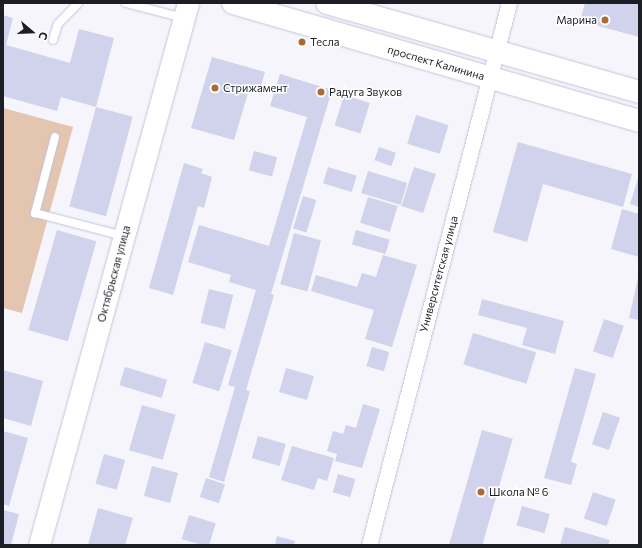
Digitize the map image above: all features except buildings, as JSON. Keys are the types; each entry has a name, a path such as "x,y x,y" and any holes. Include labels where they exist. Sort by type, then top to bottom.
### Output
{"main road":[{"name":"проспект Калинина","path":"233,3 639,121"},
{"path":"327,3 639,92"},
{"name":"Октябрьская улица","path":"39,545 186,10"}],"street":[{"name":"Университетская улица","path":"369,545 509,3"}],"lane":[{"path":"52,40 58,24 78,3"},
{"path":"126,3 186,10"},
{"path":"55,137 35,213 124,236"}],"shaded area":[{"path":"3,108 73,127 22,313 3,308"}],"place":[{"name":"Марина","path":"605,20"},
{"name":"Тесла","path":"302,42"},
{"name":"Стрижамент","path":"215,88"},
{"name":"Радуга Звуков","path":"321,92"},
{"name":"Школа № 6","path":"481,492"}]}
